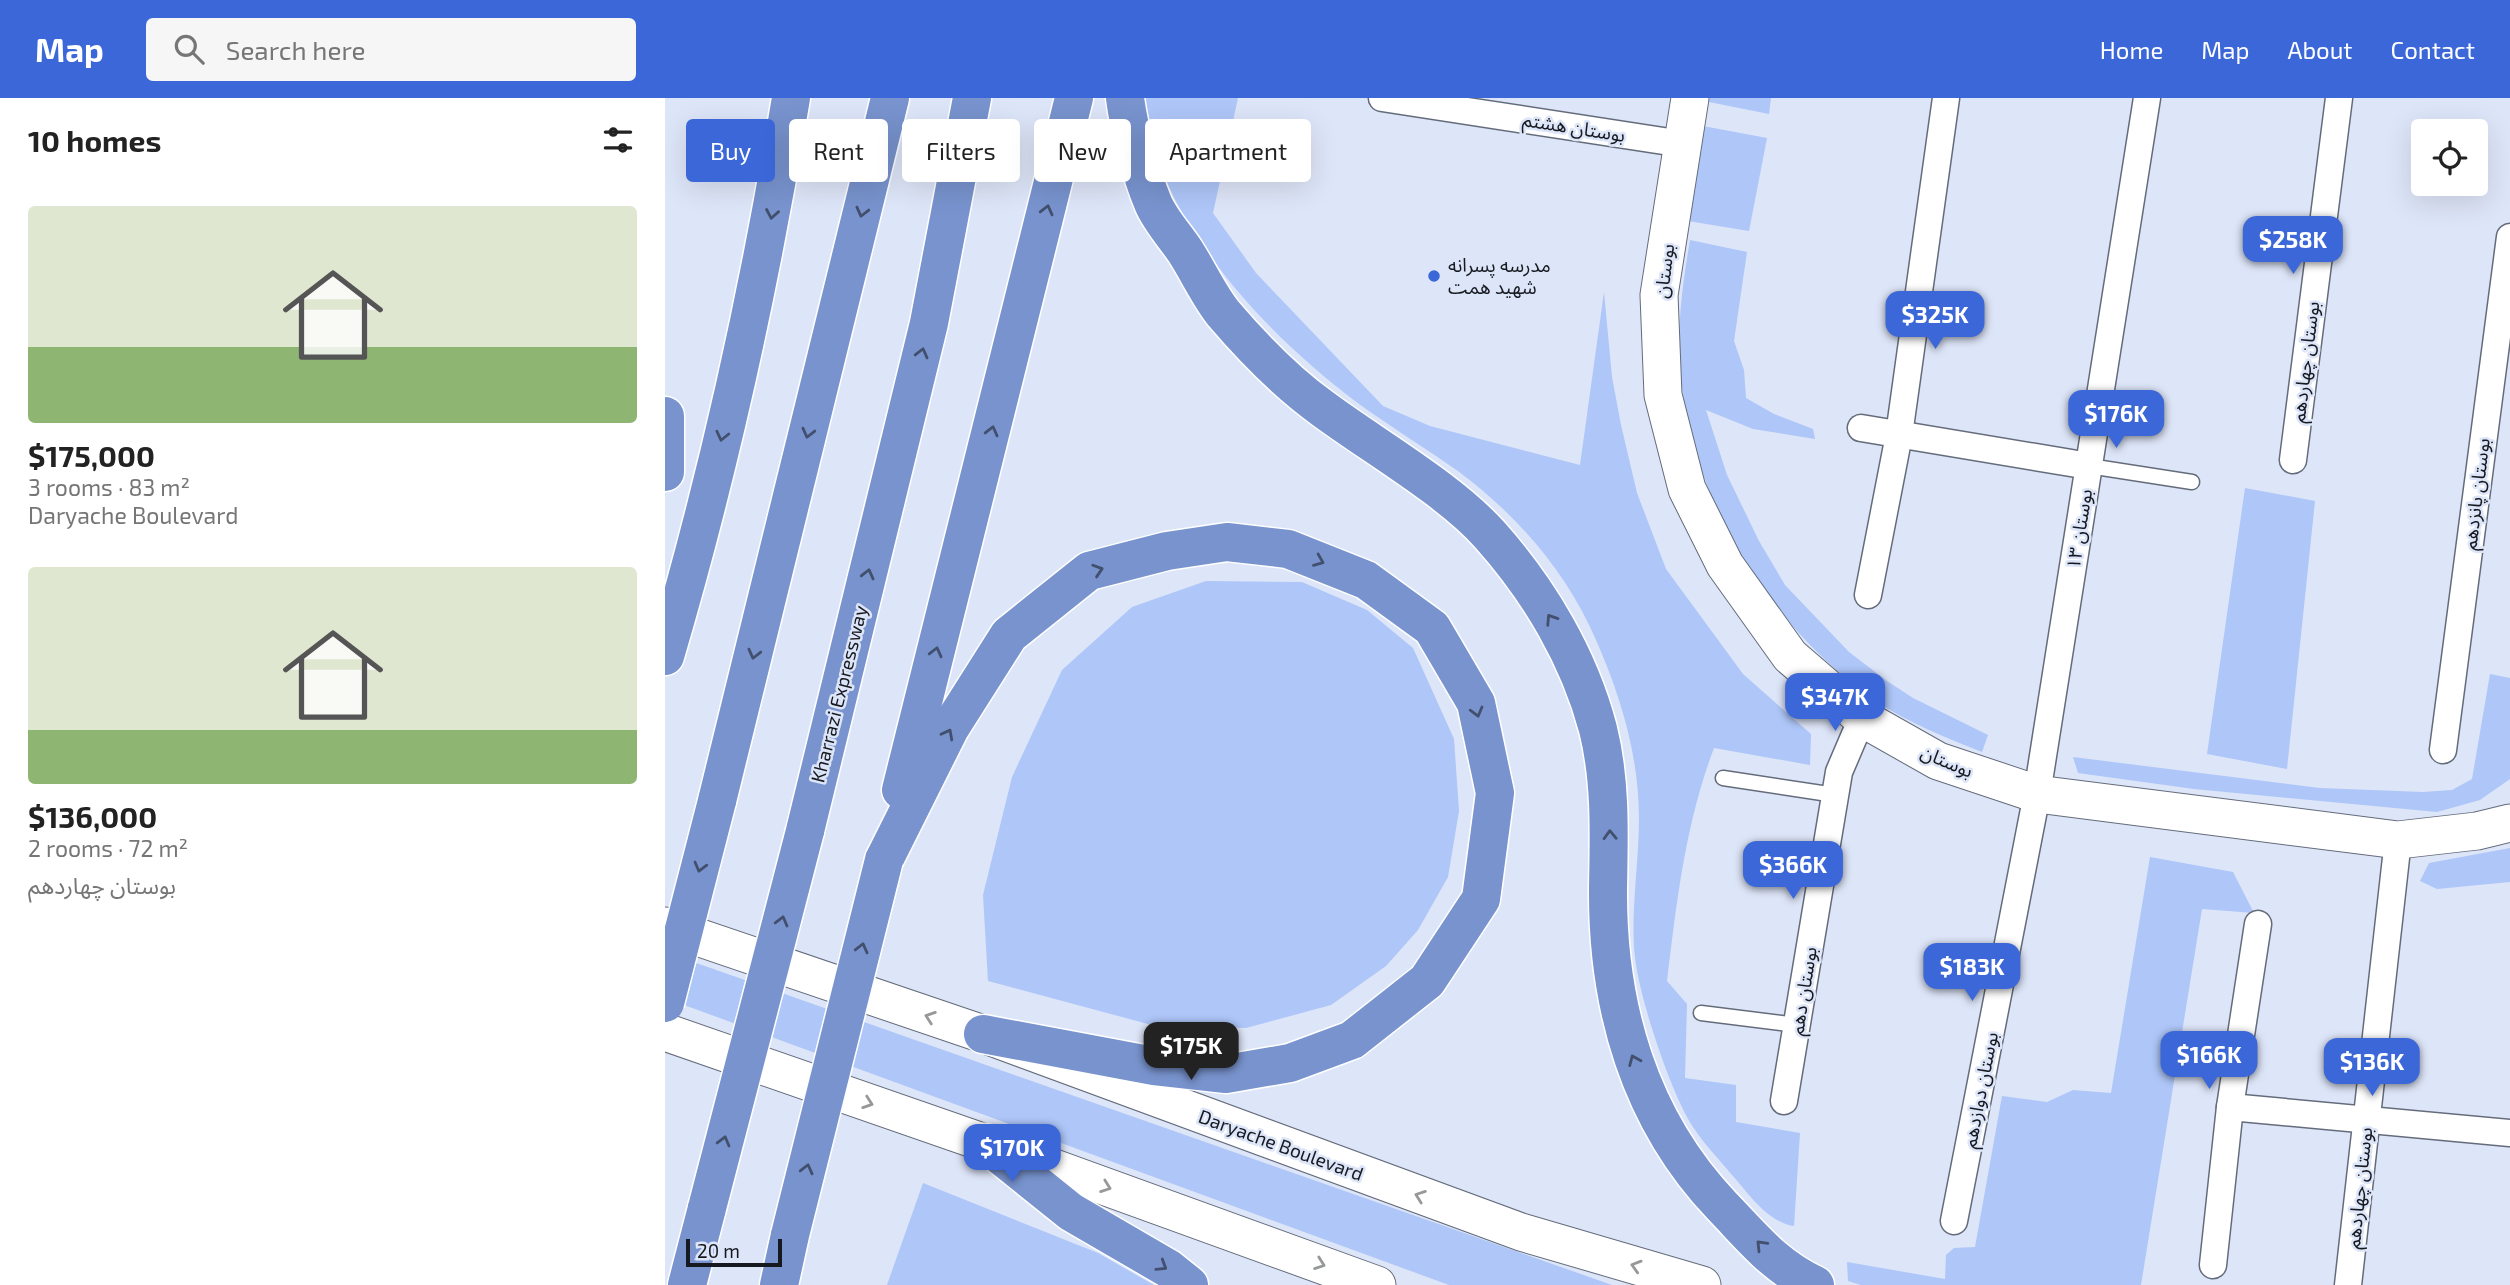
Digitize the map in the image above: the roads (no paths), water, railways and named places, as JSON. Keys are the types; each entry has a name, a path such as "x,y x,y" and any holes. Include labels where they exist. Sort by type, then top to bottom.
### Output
{"highway":[{"path":"665,656 696,550 771,219 791,98"},
{"path":"665,1003 890,98"},
{"name":"Kharrazi Expressway","path":"687,1285 805,831 929,323 972,98"},
{"path":"779,1285 1075,98"},
{"path":"1125,98 1154,205 1221,310 1264,357 1318,405 1434,488 1487,531 1527,580 1559,631 1585,689 1605,766 1610,840 1609,939 1613,983 1624,1036 1660,1121 1703,1186 1786,1272 1815,1285"},
{"path":"665,415 665,472"},
{"path":"884,860 950,728 1009,635 1089,571 1167,551 1227,542 1288,549 1366,580 1432,628 1470,693 1476,704 1495,793 1481,899 1427,981 1352,1040 1290,1063 1226,1074 1154,1066 982,1034"},
{"path":"985,1143 1071,1212 1169,1269 1189,1285"},
{"path":"789,1285 790,1235"}],"main road":[{"name":"بوستان","path":"1690,98 1659,295 1663,395 1687,489 1725,565 1790,656 1862,718 1938,761 2037,794 2398,840 2477,831 2510,822"},
{"name":"Daryache Boulevard","path":"665,926 982,1034 1521,1232 1702,1285"},
{"path":"665,1032 985,1143 1377,1285"}],"street":[{"name":"بوستان هشتم","path":"1382,98 1683,144"},
{"path":"1868,595 1899,435 1946,98"},
{"name":"بوستان ۱۳","path":"2037,794 2147,98"},
{"name":"بوستان چهاردهم","path":"2293,460 2339,98"},
{"name":"بوستان پانزدهم","path":"2442,750 2510,237"},
{"path":"1861,428 2089,466"},
{"name":"بوستان دهم","path":"1784,1101 1839,772 1862,718"},
{"name":"بوستان دوازدهم","path":"1954,1221 2037,794"},
{"name":"بوستان چهاردهم","path":"2348,1285 2398,840"},
{"path":"2213,1265 2230,1107 2257,924"},
{"path":"2230,1107 2366,1122 2510,1133"}],"lane":[{"path":"2089,466 2192,482"},
{"path":"1723,778 1835,795"},
{"path":"1701,1013 1797,1025"}],"place":[{"name":"مدرسه پسرانه شهید همت","path":"1434,276"}]}
